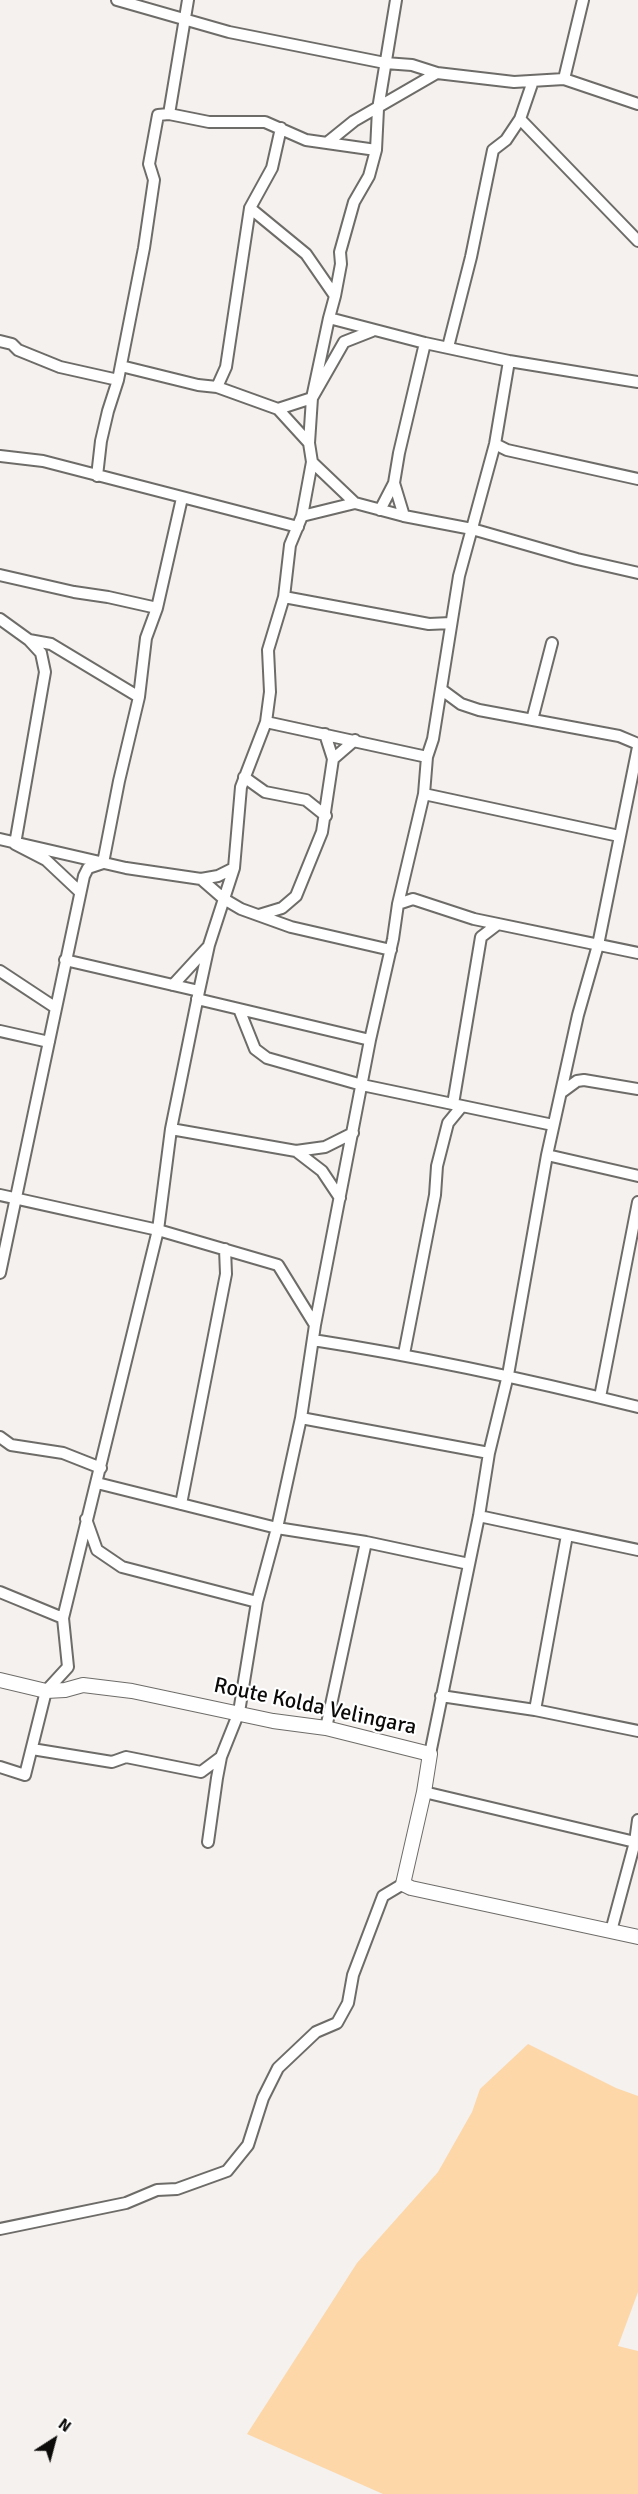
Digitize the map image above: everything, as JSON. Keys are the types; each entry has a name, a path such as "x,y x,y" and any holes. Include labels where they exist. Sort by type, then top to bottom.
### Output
{"main road":[{"name":"Route Kolda Velingara","path":"0,1680 46,1691 65,1690 83,1685 112,1688 239,1712 273,1721 326,1728 430,1754 424,1792 403,1884"},
{"path":"403,1884 411,1888 638,1937"}],"street":[{"path":"117,0 230,32 386,63 412,64 437,73 514,82 564,79 638,104"},
{"path":"169,114 188,0"},
{"path":"0,1767 25,1775 46,1691 68,1666 63,1618 158,1230 171,1129 198,995 209,945 234,868 237,813 244,777 267,722 270,692 268,650 284,597 290,544 300,521 312,462 309,443 312,399 328,318 335,296 343,242 354,202 369,176 376,150 378,109 396,0"},
{"path":"564,79 583,0"},
{"path":"328,142 354,121 437,73"},
{"path":"448,347 471,257 493,150 506,140 520,119 533,81"},
{"path":"97,476 108,411 118,380 144,248 154,180 149,164 158,116 169,114 209,122 266,122 306,140 376,150"},
{"path":"520,119 638,241"},
{"path":"217,387 226,367 250,208 272,168 280,128"},
{"path":"250,208 306,254 335,296"},
{"path":"328,318 425,343 509,361 638,382"},
{"path":"278,409 312,399 344,342 359,334 375,330"},
{"path":"0,340 12,345 18,351 60,367 118,380"},
{"path":"380,510 394,483 425,343"},
{"path":"208,1842 221,1757 239,1712 257,1602 277,1528 301,1418 315,1325 370,1040 391,950 398,904 424,794 427,757 433,739 442,690 447,642 459,576 495,444 509,361"},
{"path":"121,366 198,385 217,387 278,409 309,443"},
{"path":"495,444 507,450 638,479"},
{"path":"0,456 43,462 182,498 300,521 355,503"},
{"path":"312,462 355,503 404,516 472,529 577,559 638,573"},
{"path":"394,483 404,516"},
{"path":"103,863 139,697 146,638 157,608 182,498"},
{"path":"0,575 157,608"},
{"path":"284,597 429,624 451,623"},
{"path":"0,619 29,640 41,653 45,672 15,844"},
{"path":"429,624 447,642"},
{"path":"29,640 51,644 139,697"},
{"path":"532,720 552,643"},
{"path":"41,653 51,644"},
{"path":"430,1754 479,1516 489,1453 508,1375 553,1125 578,1015 598,945 638,746 619,736 479,710 461,704 442,690"},
{"path":"267,722 427,757"},
{"path":"259,915 282,908 296,897 322,832 333,759 325,734"},
{"path":"333,759 355,740"},
{"path":"244,777 265,792 297,797 312,804 326,816"},
{"path":"424,794 619,836"},
{"path":"312,804 326,799"},
{"path":"0,840 149,873 201,879 218,876 234,868"},
{"path":"15,844 46,860 80,892"},
{"path":"0,1273 80,892 88,868 103,863"},
{"path":"201,879 224,899 241,909 291,927 391,950"},
{"path":"398,904 413,899 474,919 638,953"},
{"path":"404,1354 435,1195 437,1166 453,1104 482,937 474,919"},
{"path":"482,937 498,924"},
{"path":"173,985 209,945"},
{"path":"65,960 173,985 239,1009 370,1040"},
{"path":"0,971 56,1008"},
{"path":"239,1009 259,1054 362,1085 553,1125"},
{"path":"0,1031 49,1042"},
{"path":"562,1092 576,1081 584,1080 638,1089"},
{"path":"448,1123 453,1104"},
{"path":"171,1129 296,1151 325,1147 353,1133"},
{"path":"296,1151 322,1171 340,1198"},
{"path":"547,1155 638,1176"},
{"path":"0,1195 158,1230 242,1256 278,1264 315,1325"},
{"path":"600,1397 638,1202"},
{"path":"181,1504 226,1274 225,1249"},
{"path":"226,1274 234,1262 242,1256"},
{"path":"313,1340 404,1354 508,1375 638,1407"},
{"path":"301,1418 489,1453"},
{"path":"0,1437 11,1445 63,1454 101,1468"},
{"path":"97,1483 277,1528 366,1542 469,1564"},
{"path":"479,1516 638,1550"},
{"path":"86,1519 98,1550 122,1567 257,1602"},
{"path":"535,1710 567,1535"},
{"path":"326,1728 366,1542"},
{"path":"0,1592 63,1618"},
{"path":"441,1696 535,1710 638,1731"},
{"path":"32,1749 112,1762 126,1757 201,1773 221,1757"},
{"path":"424,1792 635,1842"},
{"path":"611,1931 635,1842 638,1820"},
{"path":"0,2229 126,2203 157,2190 177,2189 227,2171 248,2145 263,2098 278,2068 316,2032 337,2023 348,2003 353,1975 383,1896 403,1884"}],"shaded area":[{"path":"528,2044 616,2088 638,2096 638,2292 618,2346 638,2351 638,2494 383,2494 247,2434 357,2263 438,2172 472,2112 480,2089"}]}
